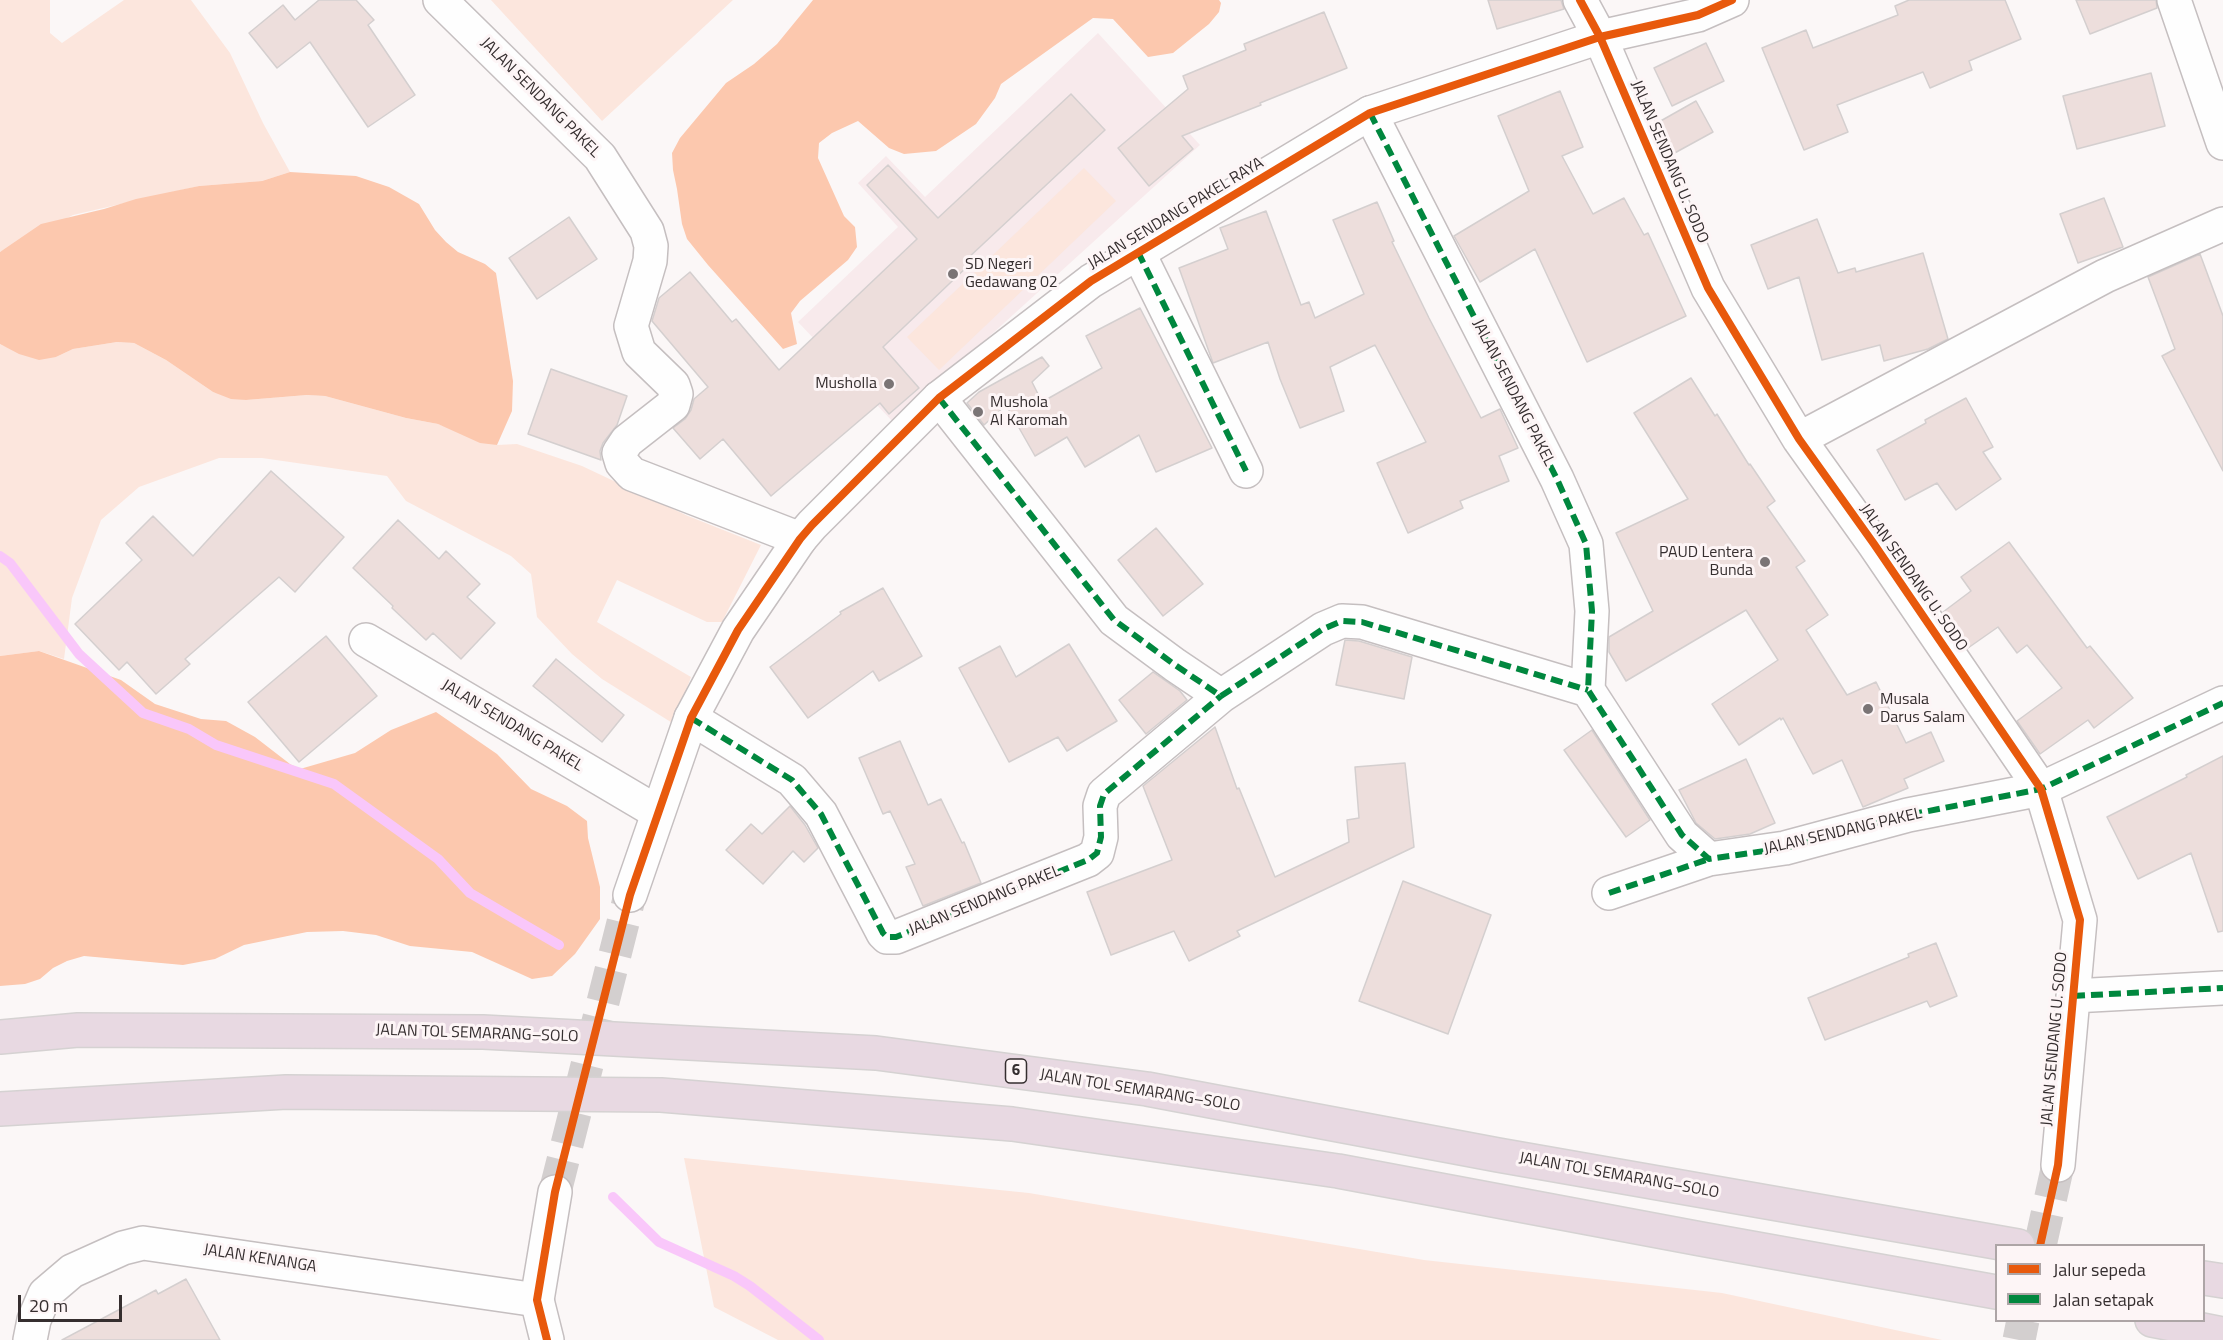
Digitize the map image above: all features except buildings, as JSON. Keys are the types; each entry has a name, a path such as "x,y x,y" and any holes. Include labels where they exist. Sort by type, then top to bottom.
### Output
{"highway":[{"name":"JALAN TOL SEMARANG–SOLO","path":"0,1037 78,1030 483,1032 876,1053 1148,1089 1510,1157 2013,1244"},
{"path":"0,1109 286,1092 661,1095 1012,1124 1338,1170 1689,1237 1995,1292"},
{"path":"2205,1278 2223,1281"},
{"path":"2162,1322 2223,1334"}],"street":[{"name":"JALAN SENDANG PAKEL","path":"440,0 600,157 647,231 651,246 650,261 631,326 639,352 673,385 676,394 673,405 627,441 619,453 622,463 632,474 800,539"},
{"name":"JALAN SENDANG U. SODO","path":"1580,0 1600,37 1708,288 1799,439 1881,553 2041,789 2080,920 2058,1165"},
{"name":"JALAN SENDANG PAKEL RAYA","path":"630,895 691,718 738,630 800,539 939,398 1091,281 1370,113 1600,37 1698,15 1732,0"},
{"path":"2174,0 2223,143"},
{"name":"JALAN SENDANG PAKEL","path":"691,718 792,780 821,814 887,937 896,937 1088,860 1098,853 1101,837 1100,806 1104,794 1221,696 1323,629 1342,621 1362,622 1588,690 1592,611 1586,544 1557,479 1370,113"},
{"path":"1799,439 2105,276 2223,224"},
{"path":"1138,252 1246,471"},
{"path":"939,398 1114,620 1221,696"},
{"name":"JALAN SENDANG PAKEL","path":"366,640 657,812"},
{"path":"1588,690 1682,836 1709,859"},
{"name":"JALAN SENDANG PAKEL","path":"1609,893 1709,859 1785,848 1908,815 2041,789 2223,703"},
{"path":"2073,996 2223,988"},
{"path":"547,1340 537,1300 555,1192"},
{"name":"JALAN KENANGA","path":"30,1340 34,1320 45,1293 72,1271 123,1248 143,1243 537,1300"}],"shaded area":[{"path":"0,0 50,0 50,33 62,43 124,0 191,0 230,53 263,123 290,172 262,181 199,186 73,215 0,252"},
{"path":"491,0 733,0 602,121"},
{"path":"813,0 1219,0 1221,3 1219,12 1209,24 1173,53 1148,57 1113,19 1093,18 1001,84 995,98 976,124 936,151 904,154 889,148 858,121 832,133 819,143 818,158 844,216 855,227 857,247 848,260 800,301 791,313 797,344 783,349 687,239 682,224 672,153 680,138 726,83 754,64 777,44"},
{"name":"SD Negeri Gedawang 02","path":"1098,33 1200,145 894,423 798,322 898,227 858,183 886,156 925,197"},
{"path":"1084,168 1116,201 939,370 907,337"},
{"path":"290,172 356,176 389,187 419,204 435,230 458,252 485,264 496,273 513,381 512,411 497,445 480,443 438,424 406,418 325,396 231,399 213,392 166,360 134,343 117,342 73,349 56,357 39,360 19,354 0,344 0,252 41,224 136,199 199,186 262,181"},
{"path":"117,342 134,343 166,360 213,392 246,400 307,395 325,396 406,418 438,424 497,445 517,444 582,466 688,516 761,545 722,622 707,622 617,580 597,622 691,677 674,724 602,679 572,654 537,617 531,574 511,556 406,501 387,476 262,458 219,458 139,487 101,520 72,598 64,659 39,651 0,656 0,344 56,357 73,349"},
{"path":"39,651 121,680 155,704 201,719 226,721 255,737 300,769 355,753 391,730 436,712 497,754 531,789 567,806 587,821 588,838 600,887 600,919 575,954 552,976 532,979 472,952 410,946 376,935 343,931 307,932 244,945 215,959 183,965 84,956 53,968 40,979 25,984 0,986 0,656"},
{"path":"684,1158 1029,1193 1424,1260 1722,1293 1942,1340 778,1340 714,1307"}],"waterway":[{"path":"0,556 10,563 79,654 143,713 189,729 216,745 334,784 438,859 470,893 559,945"},
{"path":"613,1197 659,1242 734,1276 819,1340"}],"tunnel":[{"path":"555,1192 630,895"},
{"path":"2040,1244 2058,1165"},
{"path":"2019,1340 2023,1322"}],"marked path":[{"path":"1370,113 1557,479 1586,544 1592,611 1588,690 1682,835 1709,859 1785,848 1908,815 2041,789 2223,703"},
{"path":"1138,252 1246,471"},
{"path":"939,398 1114,620 1221,696 1323,629 1342,621 1362,622 1588,690"},
{"path":"691,718 792,780 821,814 883,933 887,937 896,937 1088,860 1097,853 1101,837 1100,806 1104,794 1221,696"},
{"path":"1609,893 1709,859"},
{"path":"2073,996 2223,988"}],"cycle path":[{"path":"1580,0 1600,37 1708,288 1799,439 1874,544 2041,789 2080,920 2058,1165 2040,1244"},
{"path":"547,1340 537,1300 555,1192 630,895 691,718 738,630 812,525 939,398 1091,281 1370,113 1600,37 1698,15 1732,0"}],"place":[{"name":"SD Negeri Gedawang 02","path":"953,274"},
{"name":"Musholla","path":"889,384"},
{"name":"Mushola Al Karomah","path":"978,412"},
{"name":"PAUD Lentera Bunda","path":"1765,562"},
{"name":"Musala Darus Salam","path":"1868,709"}]}
